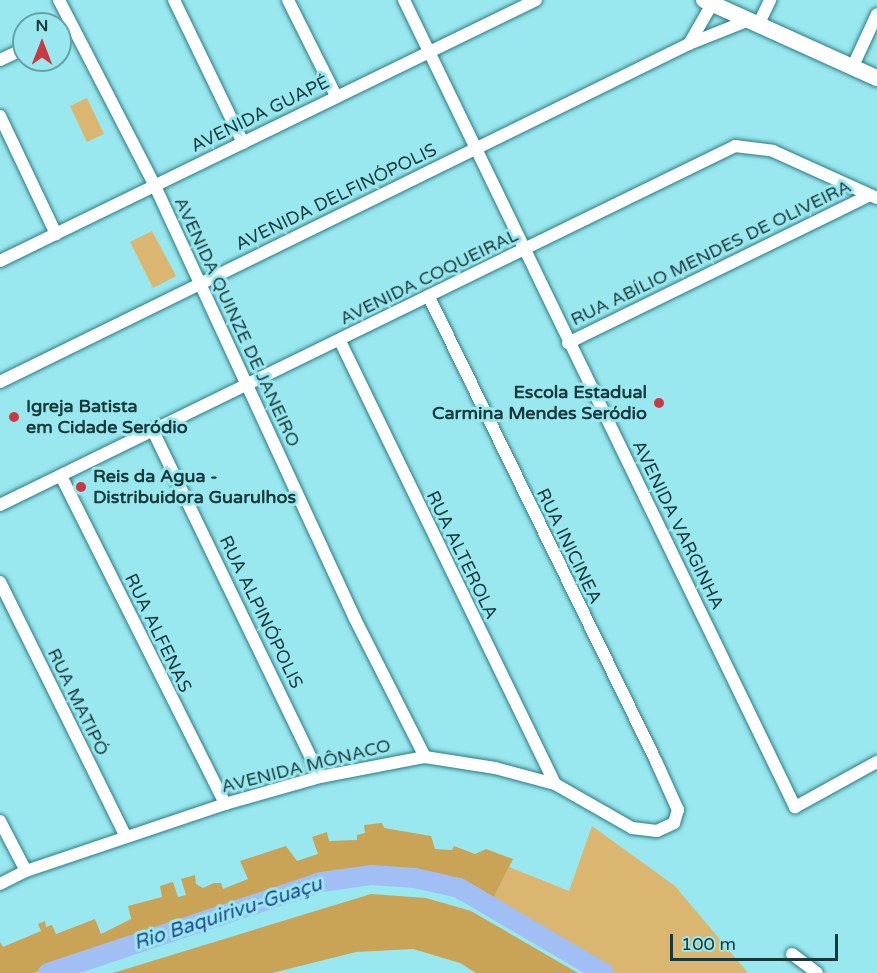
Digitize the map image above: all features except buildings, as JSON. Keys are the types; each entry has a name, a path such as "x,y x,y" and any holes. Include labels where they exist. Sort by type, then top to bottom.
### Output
{"main road":[{"path":"708,2 877,78"}],"street":[{"path":"174,0 243,143"},
{"path":"288,0 336,96"},
{"name":"AVENIDA VARGINHA","path":"404,0 568,344 795,807 877,762"},
{"name":"AVENIDA GUAPÉ","path":"0,261 536,0"},
{"path":"754,22 770,0"},
{"path":"689,44 708,2"},
{"path":"853,66 877,14"},
{"name":"AVENIDA DELFINÓPOLIS","path":"0,382 689,44 754,22"},
{"name":"AVENIDA QUINZE DE JANEIRO","path":"72,41 155,186 355,619 425,757"},
{"path":"0,116 56,234"},
{"name":"AVENIDA COQUEIRAL","path":"0,505 246,387 735,146 773,151 874,197"},
{"name":"RUA ABÍLIO MENDES DE OLIVEIRA","path":"568,344 874,197"},
{"name":"RUA INICINEA","path":"429,297 678,810"},
{"name":"RUA ALTEROLA","path":"340,341 555,784"},
{"name":"RUA ALPINÓPOLIS","path":"153,431 320,777"},
{"name":"RUA ALFENAS","path":"61,476 225,804"},
{"name":"RUA MATIPÓ","path":"0,582 126,837"},
{"name":"AVENIDA MÔNACO","path":"0,884 26,871 225,804 320,777 425,757 495,768 555,784 632,828 644,831 667,828 674,823 678,810"},
{"path":"0,821 26,871"},
{"path":"792,954 817,973"}],"shaded area":[{"path":"87,98 104,134 87,142 70,106"},
{"path":"152,231 176,276 153,288 130,242"},
{"path":"382,823 384,828 431,836 435,849 452,850 454,846 475,854 486,849 513,859 493,899 455,879 413,871 320,876 100,947 51,968 34,973 0,973 0,942 3,947 41,931 38,924 45,921 46,927 52,925 56,934 95,919 101,934 131,919 128,906 162,897 160,886 173,882 178,897 186,895 181,879 195,875 196,884 203,888 214,883 221,883 223,889 248,879 240,861 286,846 297,861 318,854 312,837 327,832 329,841 357,840 357,835 365,833 364,825"},
{"path":"592,826 675,886 748,973 603,973 490,905 509,867 569,891"},
{"path":"371,894 426,898 471,911 578,973 476,973 460,963 413,949 356,952 272,973 113,973"}],"waterway":[{"name":"Rio Baquirivu-Guaçu","path":"48,973 322,882 371,875 415,878 459,888 604,973"}],"place":[{"name":"Escola Estadual Carmina Mendes Seródio","path":"659,403"},
{"name":"Igreja Batista em Cidade Seródio","path":"14,417"},
{"name":"Reis da Agua - Distribuidora Guarulhos","path":"81,487"}]}
